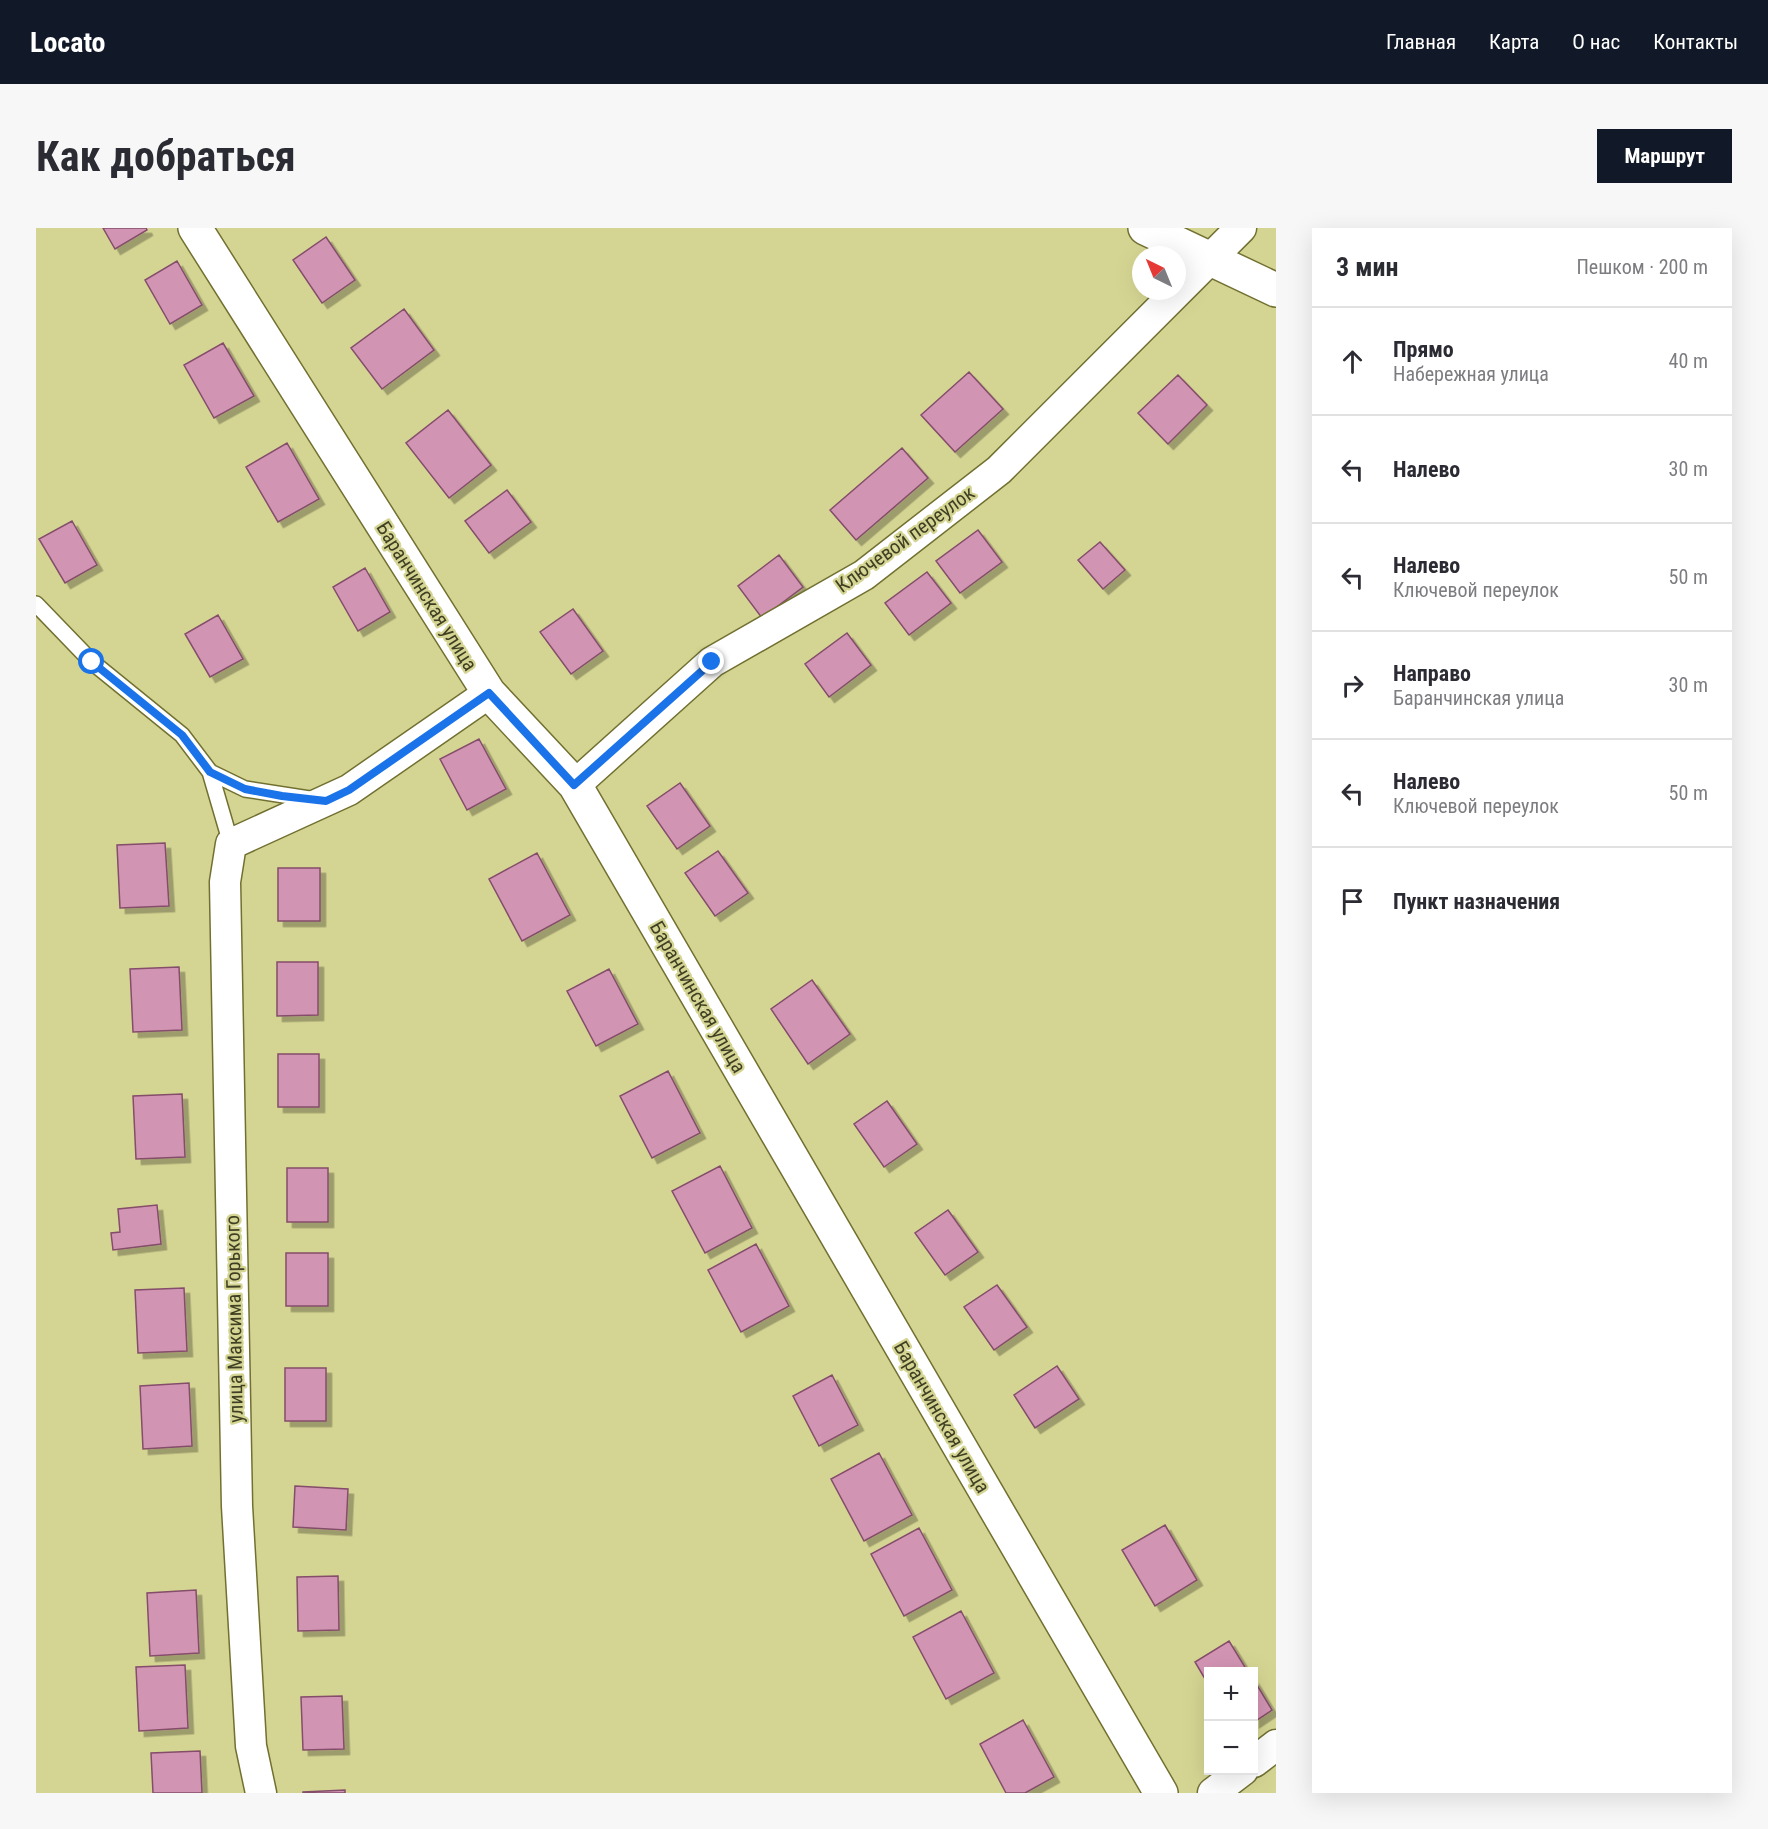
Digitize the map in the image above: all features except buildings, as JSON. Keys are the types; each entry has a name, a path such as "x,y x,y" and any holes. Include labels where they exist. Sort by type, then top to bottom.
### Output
{"street":[{"name":"Баранчинская улица","path":"195,228 489,693 574,785 1161,1793"},
{"path":"1145,228 1276,290"},
{"name":"Ключевой переулок","path":"574,785 712,662 864,575 999,470 1241,228"},
{"path":"231,844 349,790 489,693"},
{"name":"улица Максима Горького","path":"231,844 225,882 237,1506 251,1746 261,1793"},
{"path":"1258,1759 1276,1745"},
{"path":"1213,1793 1236,1775"}],"lane":[{"path":"36,604 92,662 182,735 210,772 231,844"},
{"path":"210,772 245,789 326,801"}],"route":[{"path":"92,662 182,735 210,772 245,789 326,801 349,790 422,737 489,693 574,785 712,662"}]}
